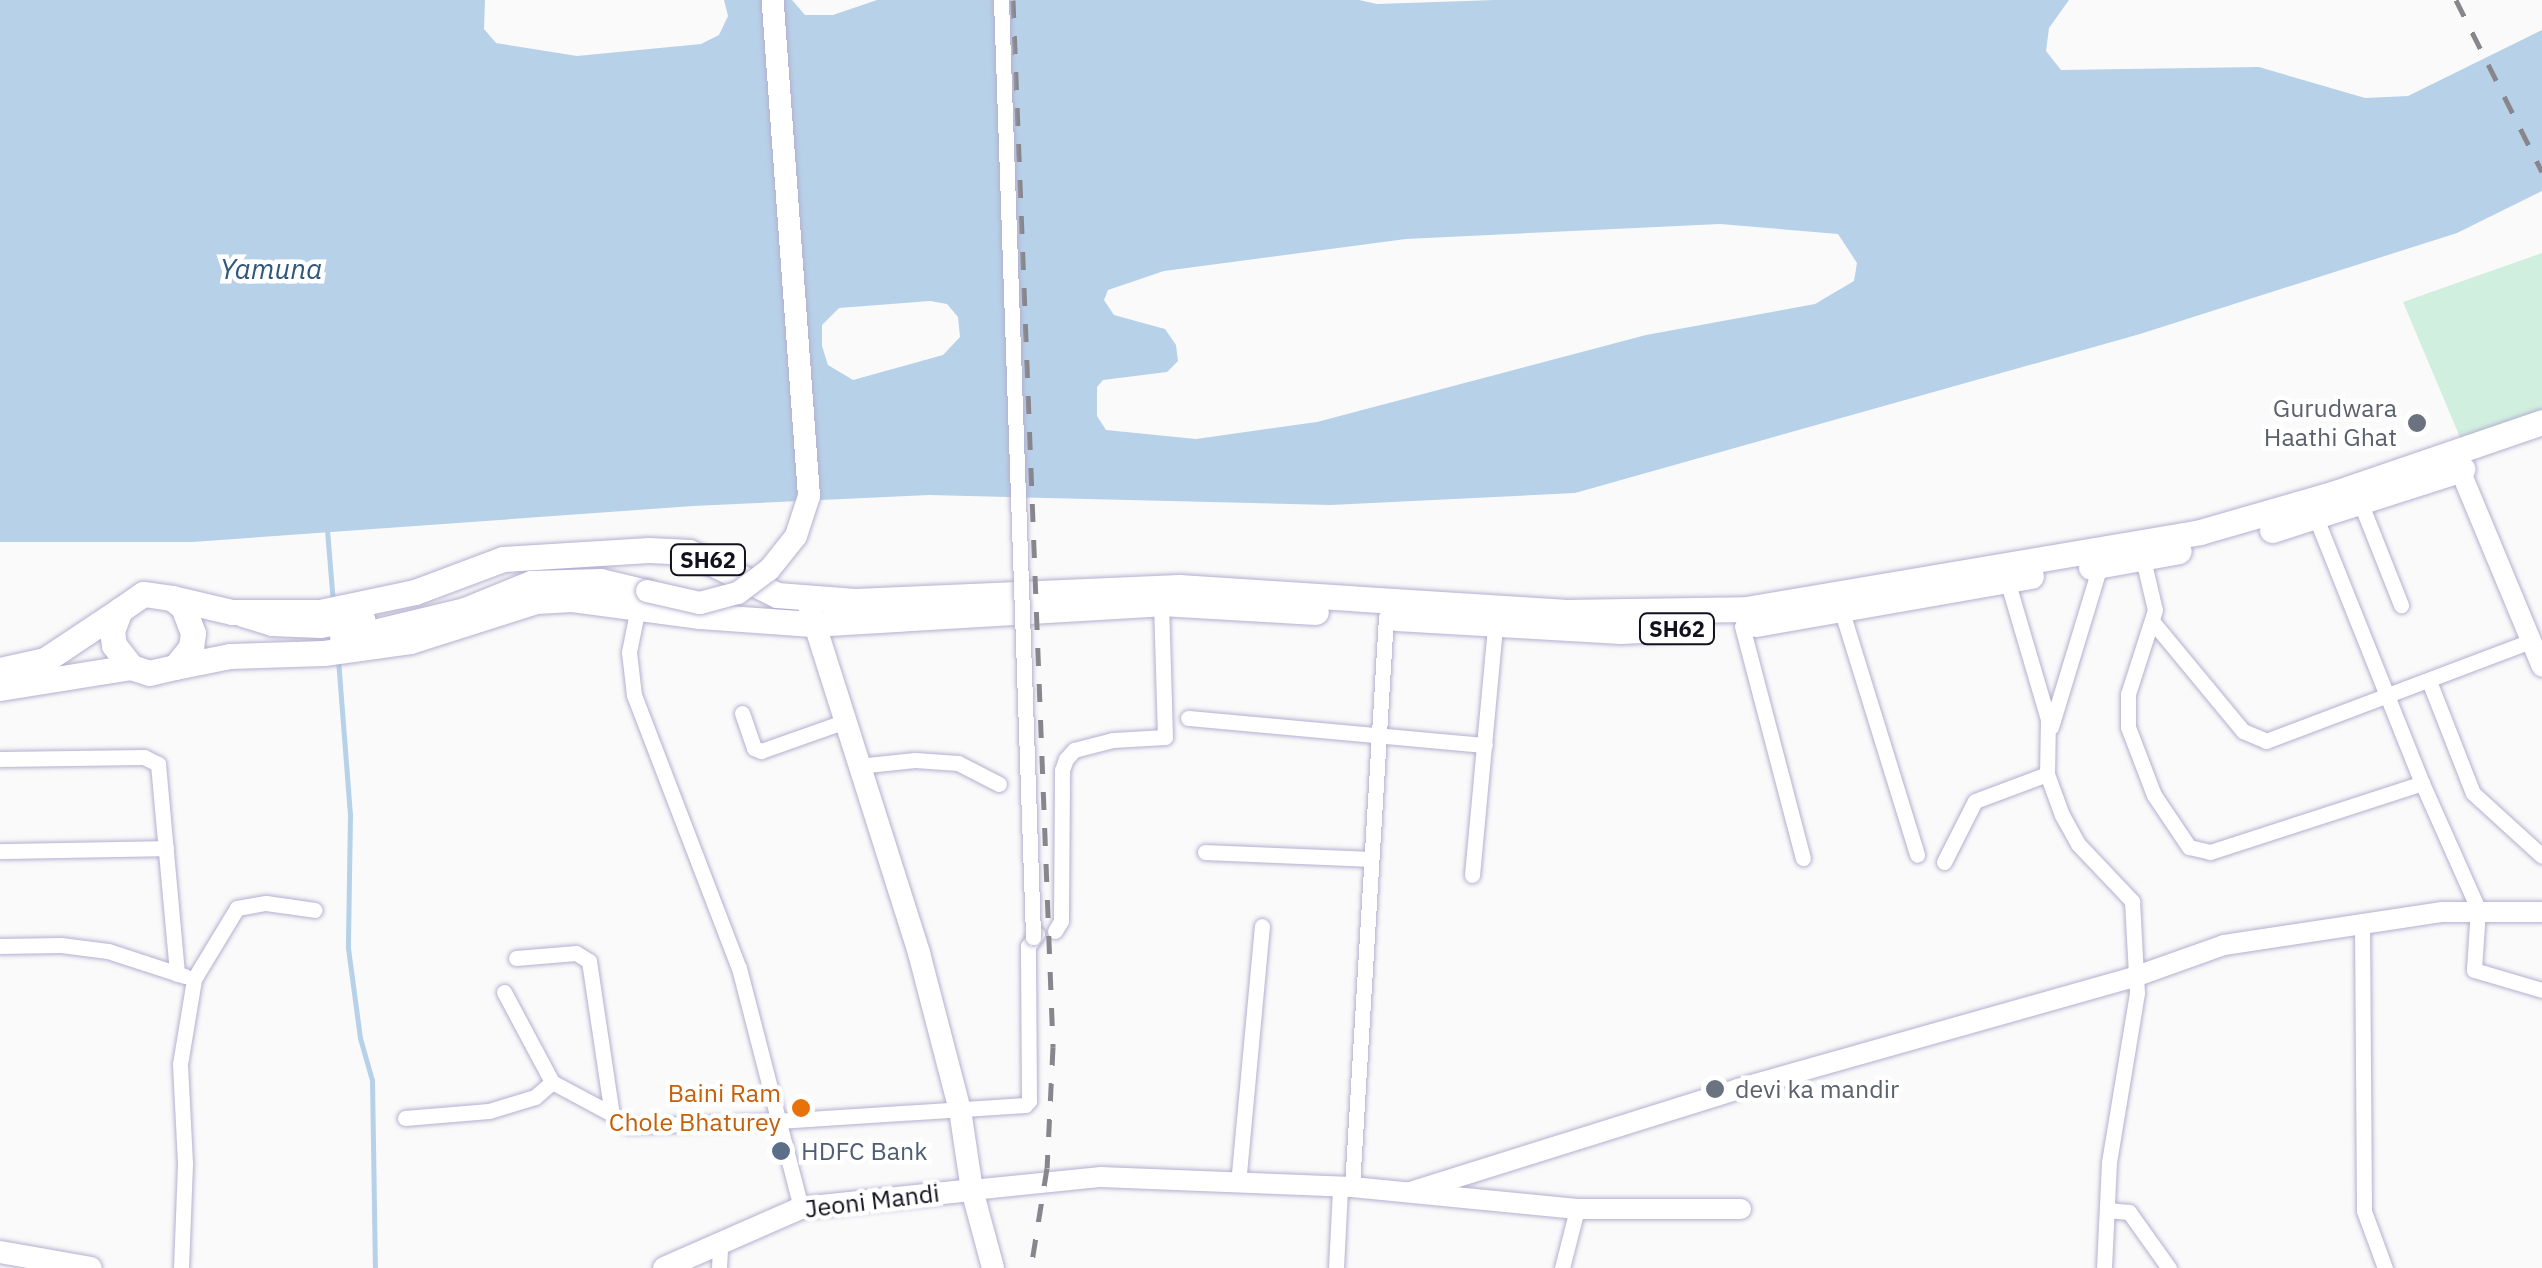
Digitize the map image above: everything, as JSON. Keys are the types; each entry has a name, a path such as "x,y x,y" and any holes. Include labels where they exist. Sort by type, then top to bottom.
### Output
{"main road":[{"path":"353,630 565,577 602,580 642,599 700,603 738,593 769,570 796,536 809,496 773,0"},
{"name":"SH62","path":"172,598 322,633 353,630 415,592 503,559 649,550 688,552 762,590 808,598 898,602 1066,589 1178,587 1562,612 1746,609 2200,532 2336,493 2542,422"},
{"name":"SH62","path":"175,667 322,633 353,630 410,641 536,601 572,599 642,599 700,616 812,624 1161,602 1621,631 1742,626 2143,559 2316,518 2542,440"},
{"path":"0,670 45,660 142,594 172,598 183,607 193,632 191,646 175,667 148,674 131,667 114,645 112,631 120,610"},
{"path":"808,598 812,624 842,722 897,879 960,1110 972,1190 993,1268"},
{"path":"0,688 131,667"},
{"name":"Jeoni Mandi","path":"664,1268 720,1257 801,1208 972,1190"},
{"path":"0,1252 90,1268"}],"street":[{"path":"504,992 552,1082 628,1126 1017,1108 1030,1100 1028,946 1035,936 1000,0"},
{"path":"2460,470 2542,667"},
{"path":"2360,504 2401,604"},
{"path":"2316,518 2422,783 2478,909 2474,970 2542,990"},
{"path":"2143,559 2154,600 2152,621 2128,694 2128,727 2154,795 2189,847 2210,852 2422,783"},
{"path":"2100,566 2050,731 2047,774 2078,844 2132,900 2137,976 2109,1162 2104,1268"},
{"path":"2007,580 2050,731"},
{"path":"642,599 629,652 634,695 739,968 801,1208"},
{"path":"1055,931 1060,921 1062,770 1066,758 1074,750 1113,740 1165,736 1161,602"},
{"path":"1842,612 1917,855"},
{"path":"1336,1268 1346,1188 1386,617"},
{"path":"2152,621 2211,696 2254,739 2279,737 2531,641"},
{"path":"1472,874 1494,625"},
{"path":"1742,626 1803,858"},
{"path":"2429,681 2473,793 2542,856"},
{"path":"742,713 754,748 761,751 842,722"},
{"path":"1188,718 1485,745"},
{"path":"0,758 152,759 162,773 177,974"},
{"path":"858,766 915,760 958,762 998,784"},
{"path":"1944,862 1974,801 2047,774"},
{"path":"0,851 166,848"},
{"path":"1205,852 1371,859"},
{"path":"180,1268 186,1164 180,1064 194,978 237,908 266,902 315,910"},
{"path":"1410,1192 1738,1090 2137,976 2224,945 2362,921 2478,909 2542,912"},
{"path":"2362,921 2364,1211 2384,1268"},
{"path":"1238,1184 1262,926"},
{"path":"0,946 93,949 194,978"},
{"path":"516,958 576,952 589,960 612,1114"},
{"path":"406,1118 490,1111 536,1096 552,1082"},
{"path":"972,1190 1101,1177 1410,1192 1577,1209 1740,1209"},
{"path":"1562,1268 1577,1209"},
{"path":"2107,1210 2130,1212 2169,1268"}],"green space":[{"path":"2542,253 2542,411 2462,442 2403,302"}],"water":[{"name":"Yamuna","path":"0,0 485,0 484,29 496,43 577,56 701,44 719,35 728,16 724,0 792,0 805,15 833,15 877,0 1359,0 1377,4 1495,0 2069,0 2049,28 2046,51 2061,70 2259,67 2365,98 2408,96 2542,30 2542,191 2457,233 2140,334 1575,493 1331,505 929,495 693,506 192,542 0,542","holes":["1720,224 1838,234 1857,263 1854,281 1815,304 1646,335 1317,422 1196,439 1106,430 1097,416 1097,387 1103,380 1167,372 1178,361 1176,345 1165,329 1114,315 1104,300 1108,290 1164,271 1406,239","930,301 947,304 958,317 960,337 943,355 853,380 828,365 822,346 822,325 839,308"]}],"waterway":[{"path":"327,530 333,603"},
{"path":"338,659 350,814 348,948 360,1038 372,1080 375,1268"}],"railway":[{"path":"1013,0 1053,1047 1047,1168 1031,1268"},
{"path":"2456,0 2542,172"}],"place":[{"name":"Gurudwara Haathi Ghat","path":"2417,423"},
{"name":"devi ka mandir","path":"1715,1089"},
{"name":"Baini Ram Chole Bhaturey","path":"801,1108"},
{"name":"HDFC Bank","path":"781,1151"}]}
